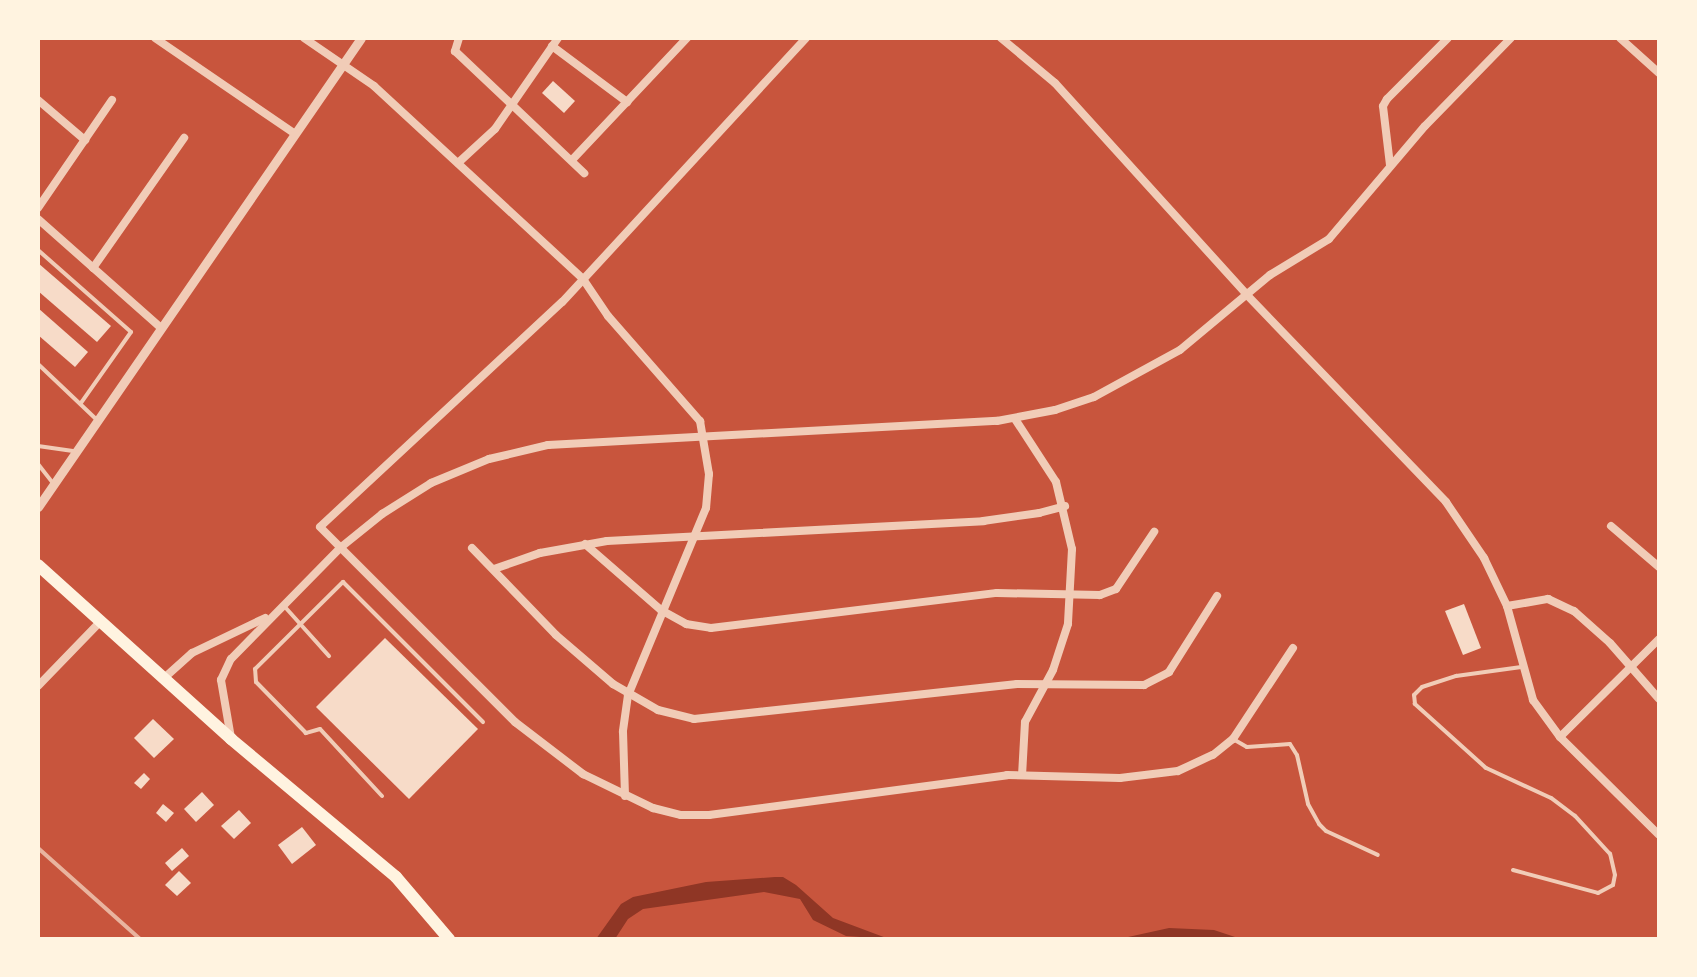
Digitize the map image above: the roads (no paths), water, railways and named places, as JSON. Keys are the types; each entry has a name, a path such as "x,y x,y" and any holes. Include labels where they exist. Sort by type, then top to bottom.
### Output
{"main road":[{"path":"38,565 231,739 396,877 449,939"}],"street":[{"path":"155,38 295,134"},
{"path":"304,38 374,86 583,279 624,335 694,412 704,436 709,491 696,534 661,610 628,695 623,732 625,796"},
{"path":"38,507 361,38"},
{"path":"459,38 455,51 584,173"},
{"path":"572,160 687,38"},
{"path":"806,38 583,279 320,527 515,722 583,774 625,796 666,812 696,815 1022,775 1120,778 1166,774 1192,766 1233,739 1293,648"},
{"path":"1001,38 1055,83 1247,295 1446,502 1484,558 1507,606 1521,667 1533,700 1560,737 1659,835"},
{"path":"1390,165 1383,106 1448,38"},
{"path":"231,739 222,701 222,673 231,659 340,548 382,514 431,483 506,454 573,442 1015,419 1094,397 1145,372 1194,341 1270,275 1329,239 1390,165 1511,38"},
{"path":"1620,38 1659,73"},
{"path":"458,163 487,139 555,42 627,102"},
{"path":"38,100 85,140"},
{"path":"38,208 112,100"},
{"path":"93,268 184,138"},
{"path":"38,219 161,328"},
{"path":"1015,419 1047,464 1065,506 1072,549 1071,596 1064,641 1047,684 1025,722 1022,775"},
{"path":"494,569 540,553 585,544 696,534 983,521 1065,506"},
{"path":"1611,526 1659,567"},
{"path":"585,544 661,610 686,624 711,628 997,593 1100,595 1116,589 1154,532"},
{"path":"472,548 572,650 628,695 669,714 706,719 1003,685 1144,685 1169,672 1217,596"},
{"path":"1507,606 1537,599 1560,604 1590,623 1659,699"},
{"path":"163,679 201,648 273,614"},
{"path":"38,686 100,622"},
{"path":"1560,737 1659,639"}],"lane":[{"path":"38,250 131,332 81,403"},
{"path":"38,364 98,421"},
{"path":"38,446 76,451"},
{"path":"38,464 54,484"},
{"path":"382,796 320,729 306,733 256,682 255,669 343,582 483,722"},
{"path":"282,604 329,656"},
{"path":"1513,870 1598,893 1613,885 1615,875 1610,854 1575,816 1551,798 1486,768 1415,704 1414,695 1422,687 1456,676 1521,667"},
{"path":"1233,739 1247,747 1290,744 1297,755 1308,804 1319,824 1326,831 1378,855"}],"railway":[{"path":"38,848 140,939"}]}
